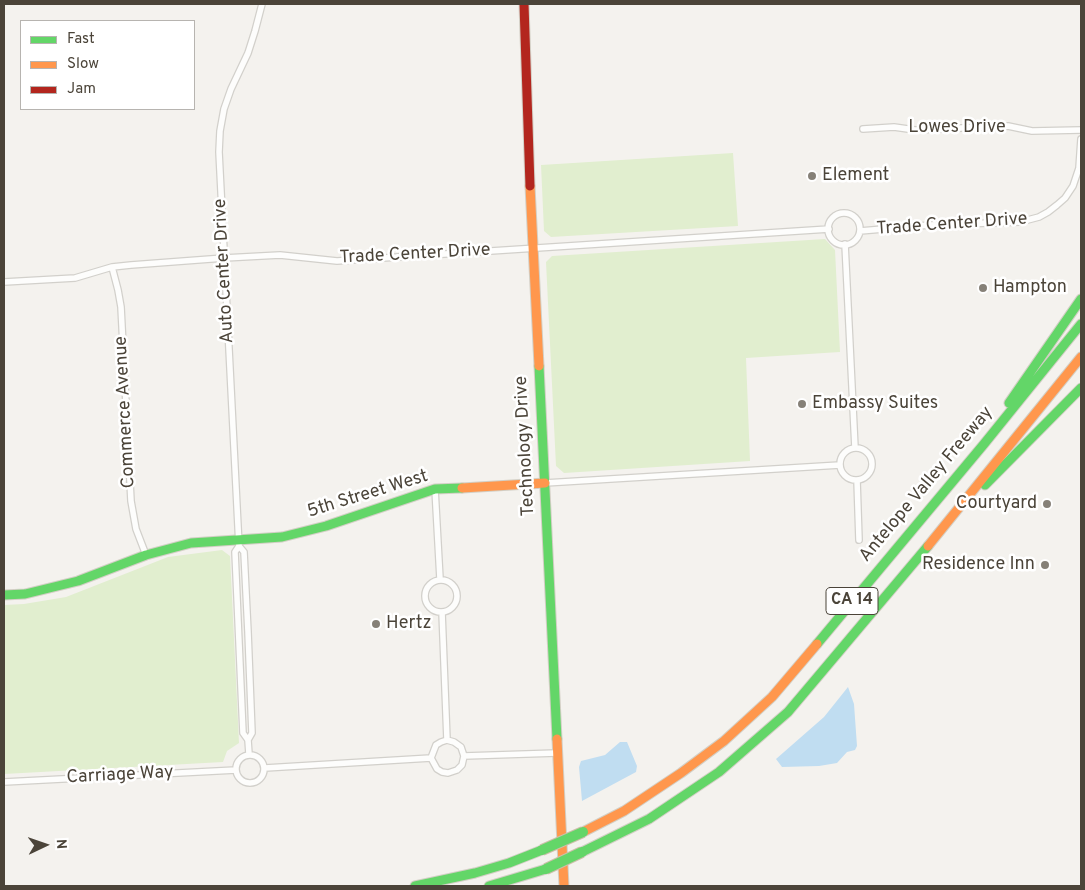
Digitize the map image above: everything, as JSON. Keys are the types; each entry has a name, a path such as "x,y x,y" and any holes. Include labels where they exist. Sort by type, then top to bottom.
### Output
{"main road":[{"name":"Technology Drive","path":"524,4 528,155 564,886"},
{"path":"984,444 1009,403 1081,299"},
{"name":"Antelope Valley Freeway","path":"415,886 475,873 509,863 583,832 624,810 681,773 724,741 772,697 984,444 1081,324"},
{"name":"CA 14","path":"489,886 546,869 649,819 718,772 788,712 899,582 1081,357"},
{"path":"960,507 976,494 1081,388"},
{"name":"5th Street West","path":"4,595 25,594 78,581 146,555 191,543 239,543 282,537 326,526 435,489 544,483"}],"street":[{"name":"Auto Center Drive","path":"248,740 252,733 248,632 244,552 239,543 219,152 224,109 248,53 262,4"},
{"name":"Lowes Drive","path":"863,129 894,127 915,130 1008,126 1032,131 1081,130"},
{"name":"Trade Center Drive","path":"860,231 930,225 1020,222 1040,217 1057,206 1073,186 1079,168 1081,139"},
{"path":"840,213 846,213 858,221 860,231 858,236 850,243 837,243 830,235 829,224 840,213"},
{"name":"Trade Center Drive","path":"4,282 75,278 112,267 224,258 280,256 337,260 829,229"},
{"path":"845,244 855,448"},
{"name":"Commerce Avenue","path":"112,267 121,307 131,500 136,529 146,555"},
{"path":"855,448 865,451 869,455 872,465 867,476 857,480 848,478 840,465 843,455 855,448"},
{"name":"5th Street West","path":"544,483 840,465"},
{"path":"857,480 859,540"},
{"path":"435,489 440,579"},
{"name":"Auto Center Drive","path":"239,543 235,552 244,733 248,740 249,754"},
{"path":"440,579 452,584 457,595 453,607 442,612 430,608 426,604 424,596 426,589 433,582 440,579"},
{"path":"442,612 447,740"},
{"path":"447,740 461,747 464,756 462,765 457,770 448,773 437,769 431,758 436,745 447,740"},
{"path":"464,756 557,753"},
{"path":"249,754 261,759 265,768 261,779 254,783 241,780 236,770 237,762 240,758 249,754"},
{"path":"265,768 431,758"},
{"name":"Carriage Way","path":"4,782 236,770"}],"green space":[{"path":"733,153 738,226 551,237 544,231 541,165"},
{"path":"825,239 835,250 840,352 746,358 750,461 564,473 556,466 546,262 552,256"},
{"path":"222,550 230,556 239,743 227,751 223,762 4,774 4,605 24,604 66,597 168,557"}],"water":[{"path":"848,687 854,704 857,746 855,750 847,752 837,763 819,766 782,767 776,759 824,717"},
{"path":"620,742 627,742 637,766 636,772 582,801 579,767 581,761 605,755"}],"traffic: fast":[{"path":"1009,403 1081,299"},
{"path":"817,644 984,444 1081,324"},
{"path":"539,366 557,739"},
{"path":"985,485 1081,388"},
{"path":"4,595 25,594 78,581 146,555 191,543 282,537 326,526 435,489 462,488"},
{"path":"582,852 649,819 719,772 788,712 928,546"},
{"path":"542,850 583,832"},
{"path":"415,886 475,873 509,863 542,850"},
{"path":"546,869 582,852"},
{"path":"489,886 546,869"}],"traffic: slow":[{"path":"530,186 539,366"},
{"path":"928,546 1081,357"},
{"path":"462,488 545,483"},
{"path":"583,832 624,811 681,773 724,741 772,697 817,644"},
{"path":"557,739 564,886"}],"traffic: jam":[{"path":"524,4 530,186"}],"place":[{"name":"Element","path":"812,176"},
{"name":"Hampton","path":"983,288"},
{"name":"Embassy Suites","path":"802,404"},
{"name":"Courtyard","path":"1047,504"},
{"name":"Residence Inn","path":"1045,565"},
{"name":"Hertz","path":"376,624"}]}
